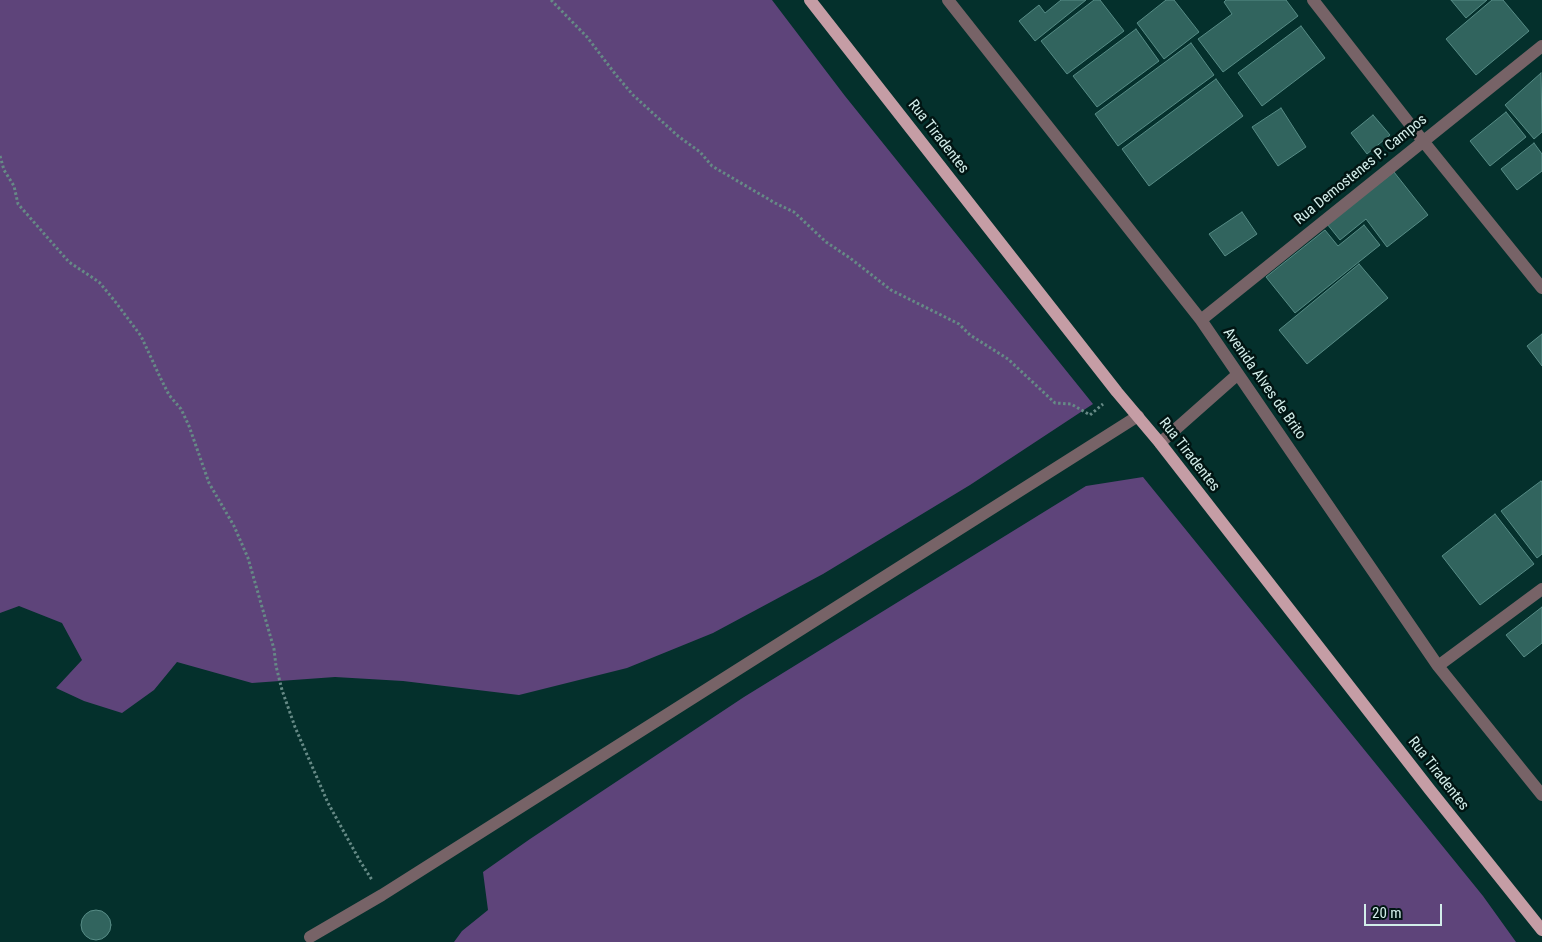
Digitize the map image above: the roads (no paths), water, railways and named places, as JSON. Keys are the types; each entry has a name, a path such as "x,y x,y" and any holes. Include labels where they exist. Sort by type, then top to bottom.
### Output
{"main road":[{"name":"Rua Tiradentes","path":"810,0 1542,930"}],"street":[{"name":"Avenida Alves de Brito","path":"948,0 1200,320 1438,666 1542,795"},
{"path":"1314,0 1423,141 1542,288"},
{"name":"Rua Demostenes P. Campos","path":"1200,320 1542,46"},
{"path":"1160,444 1238,374"},
{"path":"310,936 382,895 1138,416"},
{"path":"1438,666 1542,588"}]}
